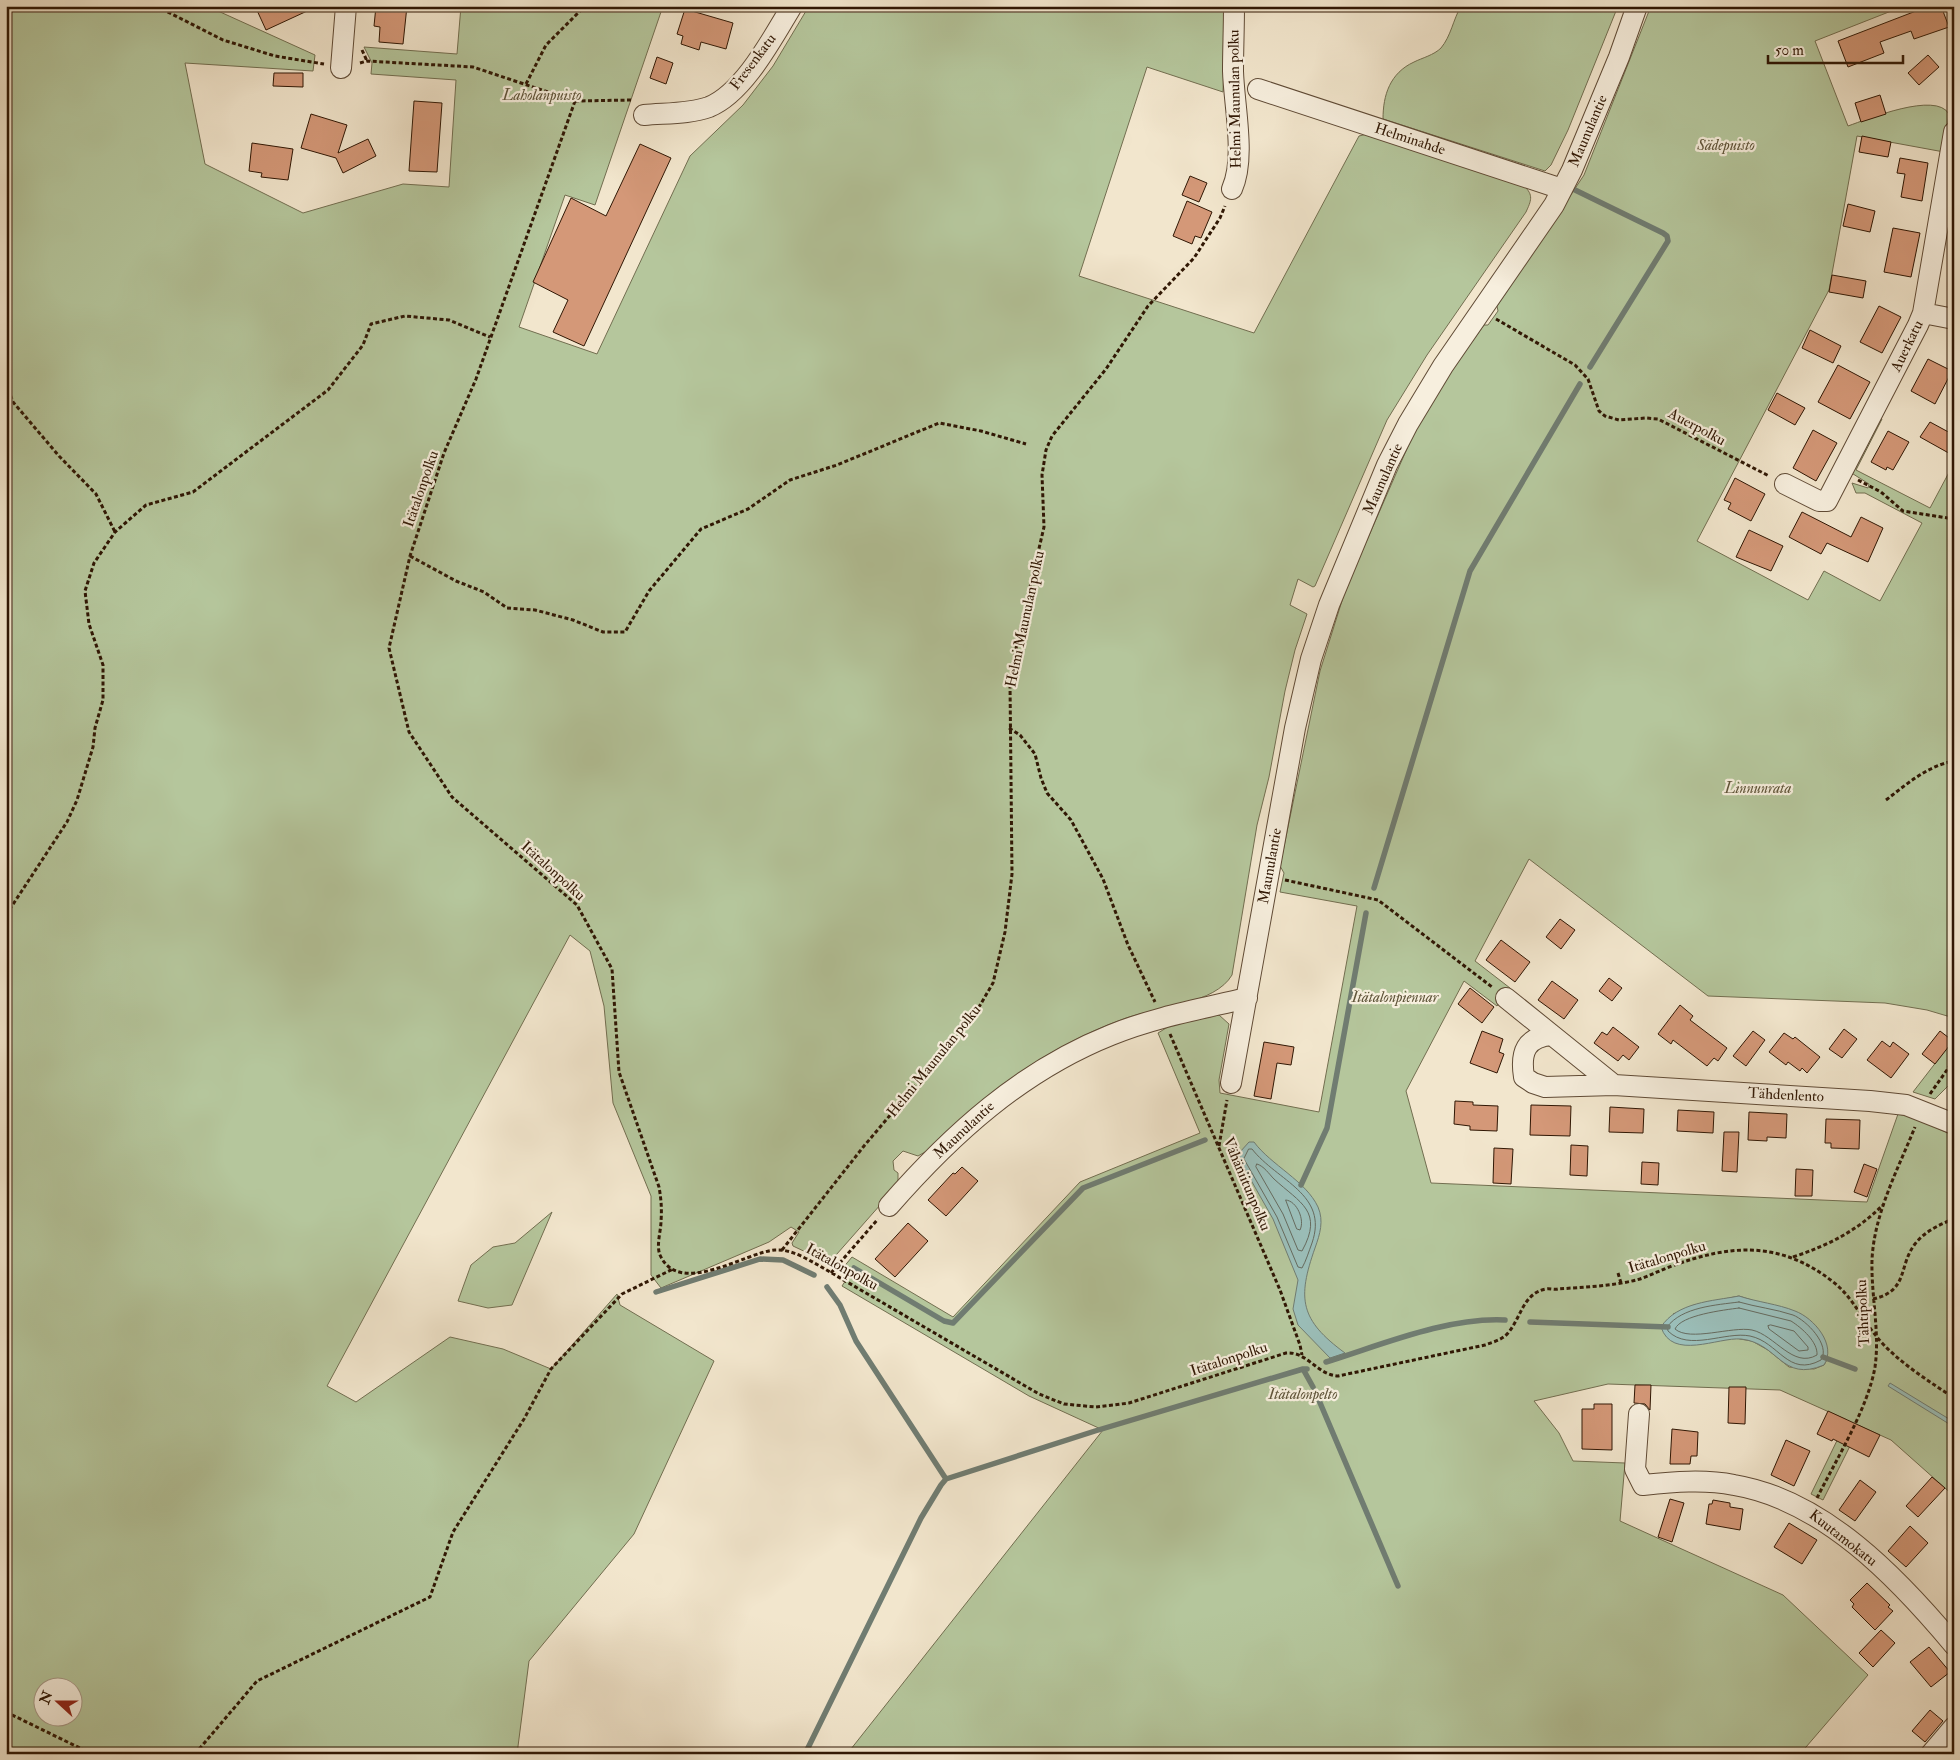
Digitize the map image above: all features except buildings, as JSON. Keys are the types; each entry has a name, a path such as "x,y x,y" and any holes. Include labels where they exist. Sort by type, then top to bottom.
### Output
{"street":[{"path":"342,68 346,6"},
{"name":"Fresenkatu","path":"640,108 695,110 709,106 722,99 745,76 792,6"},
{"name":"Helmi Maunulan polku","path":"1232,189 1237,178 1238,154 1233,71 1234,6"},
{"name":"Maunulantie","path":"1230,1083 1295,728 1311,659 1338,580 1387,465 1426,392 1562,189 1587,136 1637,6"},
{"name":"Helminahde","path":"1258,89 1562,189"},
{"name":"Auerkatu","path":"1785,484 1819,501 1827,501 1918,325 1922,313 1954,132"},
{"path":"1922,313 1954,319"},
{"name":"Maunulantie","path":"889,1206 918,1173 963,1129 1001,1096 1032,1074 1078,1049 1112,1034 1157,1019 1247,998"},
{"path":"1506,998 1614,1085"},
{"name":"Tähdenlento","path":"1552,1036 1538,1036 1530,1041 1522,1067 1524,1076 1533,1083 1545,1087 1614,1085 1888,1102 1922,1110 1954,1124"},
{"name":"Kuutamokatu","path":"1638,1414 1635,1470 1643,1485 1671,1482 1734,1484 1768,1493 1800,1506 1828,1525 1876,1563 1922,1607 1954,1645"},
{"path":"1931,1754 1954,1727"}],"path":[{"path":"156,6 223,40 275,56 321,64"},
{"path":"526,84 546,45 585,6"},
{"path":"368,61 473,67 575,101 640,108"},
{"name":"Itätalonpolku","path":"575,101 490,337 444,453 410,556 389,648 409,732 452,797 577,905 612,969 619,1072 659,1187 662,1205 659,1253 665,1262 673,1269 684,1272 720,1269 762,1253 782,1250 818,1265 1039,1394 1064,1404 1096,1407 1129,1403 1276,1355 1292,1352 1302,1356 1320,1371 1330,1376 1338,1376 1485,1345 1501,1340 1509,1333 1525,1303 1534,1295 1546,1289 1640,1279 1701,1257 1739,1248 1763,1250 1793,1257 1833,1281 1858,1309 1877,1338 1954,1398"},
{"name":"Helmi Maunulan polku","path":"782,1250 864,1146 964,1028 993,982 1005,932 1012,874 1009,728 1012,667 1044,527 1042,475 1046,450 1052,436 1100,376 1148,306 1194,258 1220,218 1232,189"},
{"path":"6,915 67,822 88,767 103,700 104,665 89,624 85,591 94,563 115,532 146,505 192,492 328,390 363,345 371,324 405,316 449,320 490,337"},
{"name":"Auerpolku","path":"1494,318 1575,365 1588,379 1599,411 1606,416 1619,420 1658,419 1785,484"},
{"path":"6,383 14,402 59,456 96,494 115,532"},
{"path":"410,556 456,581 484,592 507,608 544,613 573,620 602,632 625,632 649,591 701,528 748,509 790,480 837,465 939,423 981,431 1026,444"},
{"path":"1842,473 1881,492 1903,511 1954,519"},
{"path":"1009,728 1020,735 1035,754 1040,778 1047,793 1071,820 1103,880 1128,945 1156,1004"},
{"path":"1886,800 1919,774 1941,763 1954,761"},
{"path":"1275,878 1378,900 1478,976"},
{"name":"Vähäniitunpolku","path":"1169,1032 1219,1146 1228,1173 1280,1290 1300,1344 1302,1356"},
{"path":"1925,1102 1954,1060"},
{"path":"1219,1146 1230,1083"},
{"name":"Tähtipolku","path":"1815,1502 1854,1424 1875,1368 1877,1338 1873,1299 1872,1258 1884,1204 1916,1124"},
{"path":"1793,1257 1826,1246 1852,1232 1867,1221 1884,1204"},
{"path":"831,1273 889,1206"},
{"path":"1873,1299 1880,1298 1899,1284 1912,1248 1923,1235 1954,1219"},
{"path":"195,1754 257,1680 430,1597 453,1532 524,1419 551,1370 622,1294 673,1269"},
{"path":"1618,1273 1621,1282"},
{"path":"6,1712 90,1753 96,1754"}],"green space":[{"name":"Laholanpuisto","path":"6,6 207,6 315,55 313,71 185,63 205,164 303,213 403,184 449,187 456,80 371,74 372,63 364,47 457,54 461,6 663,6 595,205 565,195 519,327 597,354 690,156 743,105 773,66 809,6 1226,6 1223,92 1147,67 1079,276 1254,333 1359,136 1367,134 1524,186 1531,198 1526,212 1427,355 1387,420 1315,586 1313,587 1298,579 1290,605 1307,614 1295,650 1285,691 1269,777 1257,825 1232,975 1224,985 1199,998 1126,1018 1069,1043 994,1091 970,1110 925,1152 918,1156 903,1151 893,1161 894,1170 898,1173 898,1182 829,1263 793,1246 792,1243 799,1232 791,1227 769,1242 661,1288 651,1275 651,1196 613,1103 604,1006 590,951 570,935 327,1386 356,1402 450,1337 503,1349 551,1369 617,1294 620,1305 714,1361 634,1534 529,1661 517,1754 430,1754 412,1751 411,1754 6,1754"},
{"path":"1461,6 1618,6 1568,130 1551,165 1545,171 1383,119 1386,93 1394,79 1406,67 1441,48"},
{"path":"1651,6 1904,6 1815,41 1848,126 1885,113 1931,105 1942,108 1949,114 1944,152 1857,136 1829,290 1697,541 1808,600 1824,571 1880,601 1922,523 1865,493 1856,493 1852,483 1868,488 1869,484 1850,472 1879,418 1882,419 1856,470 1930,508 1954,463 1954,1018 1927,1010 1885,1003 1708,996 1529,859 1475,961 1510,988 1497,1006 1464,981 1406,1091 1431,1183 1867,1202 1898,1114 1913,1117 1954,1136 1954,1496 1891,1440 1860,1426 1823,1500 1811,1494 1847,1420 1780,1390 1608,1384 1534,1401 1559,1433 1573,1461 1625,1463 1620,1521 1783,1595 1868,1675 1800,1754 847,1754 1103,1430 1029,1396 842,1286 850,1274 842,1269 852,1257 953,1317 1080,1182 1200,1133 1158,1033 1171,1025 1219,1015 1229,1024 1219,1080 1220,1093 1319,1112 1357,906 1280,892 1284,873 1280,866 1320,671 1346,588 1416,428 1456,364 1484,325 1488,325 1498,311 1497,306 1584,175","holes":["1739,1296 1764,1304 1828,1358 1824,1365 1814,1369 1789,1367 1768,1350 1752,1341 1740,1339 1673,1314 1694,1305"]},
{"path":"1954,1039 1954,1080 1935,1099 1913,1092"},
{"path":"552,1212 512,1305 488,1308 458,1301 471,1265 493,1247 515,1243"}],"water":[{"path":"1249,1142 1254,1142 1269,1158 1297,1181 1313,1198 1318,1207 1321,1217 1321,1228 1306,1281 1306,1307 1311,1319 1319,1330 1345,1353 1330,1358 1298,1325 1293,1309 1298,1280 1273,1219 1239,1159 1240,1152"},
{"path":"1739,1296 1788,1309 1809,1320 1822,1333 1826,1341 1828,1349 1824,1365 1810,1369 1798,1369 1789,1366 1764,1347 1741,1339 1696,1345 1675,1343 1667,1337 1661,1327 1676,1312 1696,1304"},
{"path":"1890,1383 1954,1422 1954,1427 1888,1386"}],"waterway":[{"path":"1573,189 1663,233 1667,236 1668,241 1590,367"},
{"path":"1374,888 1470,571 1580,384"},
{"path":"1301,1185 1327,1128 1366,913"},
{"path":"854,1268 944,1321 953,1323 1083,1188 1205,1140"},
{"path":"656,1292 760,1259 783,1260 814,1275"},
{"path":"827,1287 840,1305 856,1341 946,1479"},
{"path":"1326,1362 1437,1327 1483,1320 1505,1320"},
{"path":"1530,1322 1668,1327"},
{"path":"1823,1357 1855,1369"},
{"path":"1307,1369 1303,1369 1313,1387"},
{"path":"805,1754 921,1518 946,1479 1095,1431 1303,1369"},
{"path":"1318,1398 1398,1586"}],"park label":[{"name":"Sädepuisto","path":"1726,145"},
{"name":"Linnunrata","path":"1758,788"},
{"name":"Itätalonpiennar","path":"1395,997"},
{"name":"Itätalonpelto","path":"1303,1394"}]}
